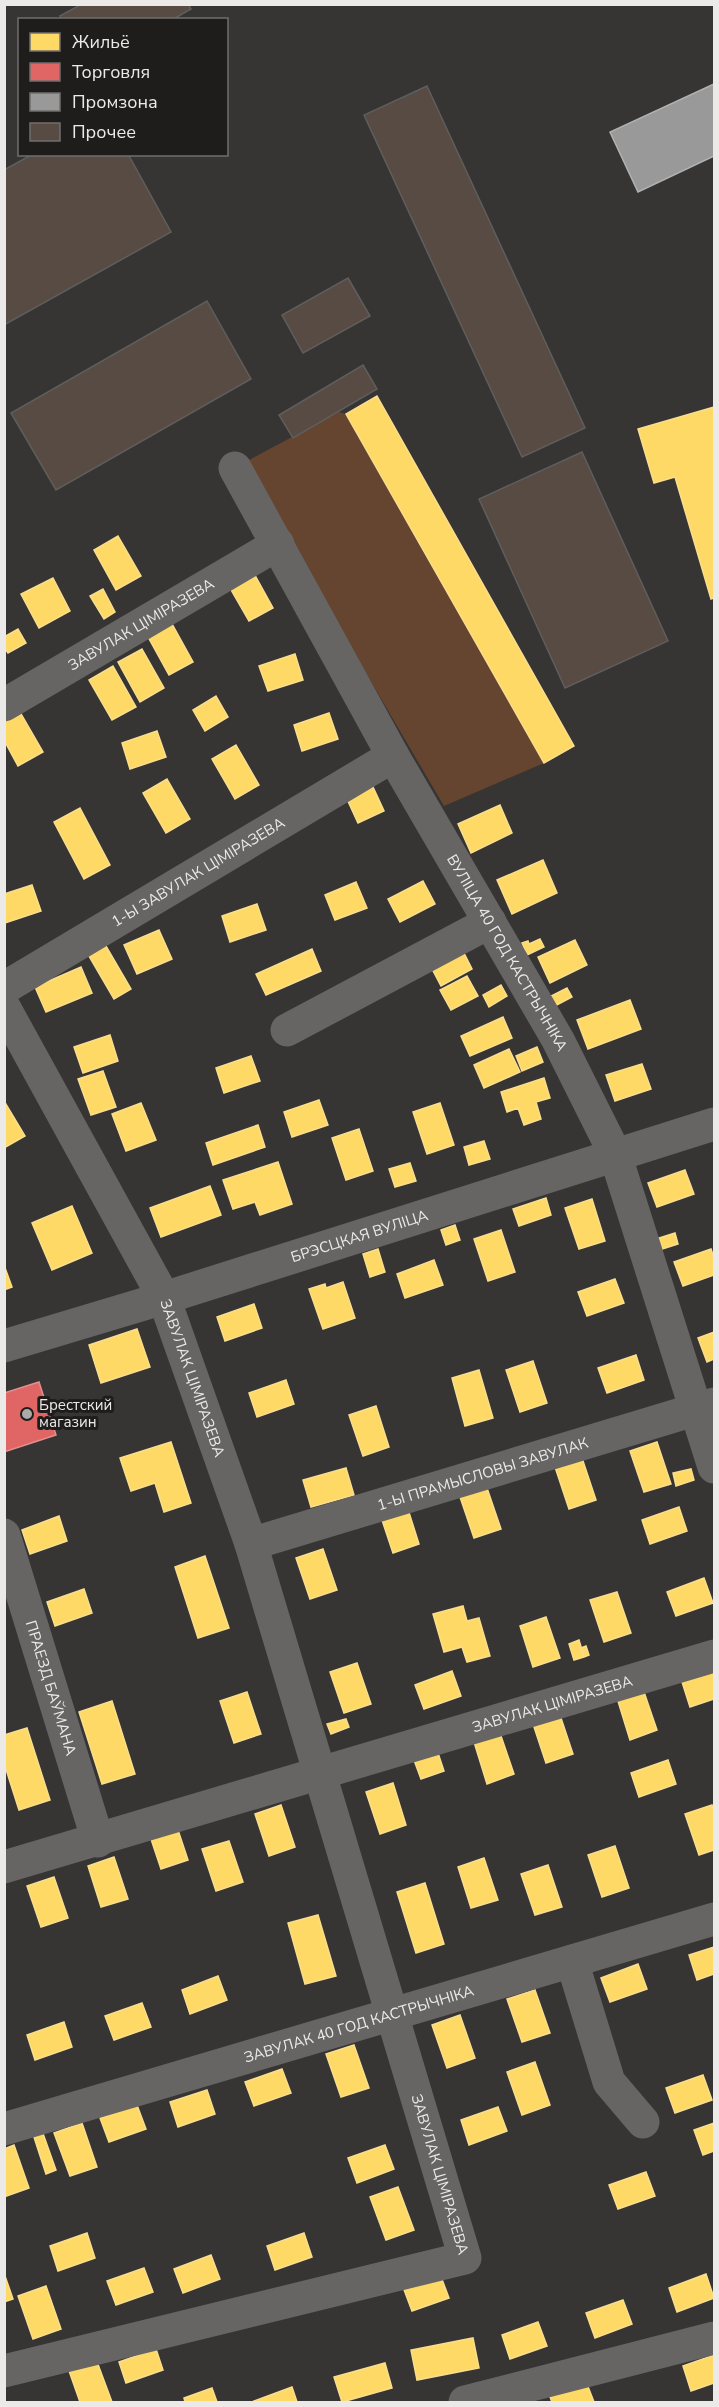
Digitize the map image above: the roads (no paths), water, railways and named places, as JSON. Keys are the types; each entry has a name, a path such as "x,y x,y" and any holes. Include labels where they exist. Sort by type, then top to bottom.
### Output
{"street":[{"name":"ВУЛІЦА 40 ГОД КАСТРЫЧНІКА","path":"236,468 393,756 558,1040 615,1154 706,1406 714,1467"},
{"name":"ЗАВУЛАК ЦІМІРАЗЕВА","path":"4,705 278,544"},
{"name":"1-Ы ЗАВУЛАК ЦІМІРАЗЕВА","path":"4,988 393,756"},
{"path":"287,1030 490,922"},
{"name":"ЗАВУЛАК ЦІМІРАЗЕВА","path":"4,1007 164,1298 251,1544 465,2258 4,2371"},
{"name":"БРЭСЦКАЯ ВУЛІЦА","path":"4,1346 164,1298 714,1124"},
{"name":"1-Ы ПРАМЫСЛОВЫ ЗАВУЛАК","path":"251,1544 706,1406"},
{"name":"ПРАЕЗД БАЎМАНА","path":"4,1535 98,1841"},
{"name":"ЗАВУЛАК ЦІМІРАЗЕВА","path":"4,1867 98,1841 714,1656"},
{"name":"ЗАВУЛАК 40 ГОД КАСТРЫЧНІКА","path":"4,2129 714,1919"},
{"path":"572,1961 609,2082 643,2122"},
{"path":"465,2403 714,2338"}],"place":[{"name":"Брестский магазин","path":"27,1414"}]}
